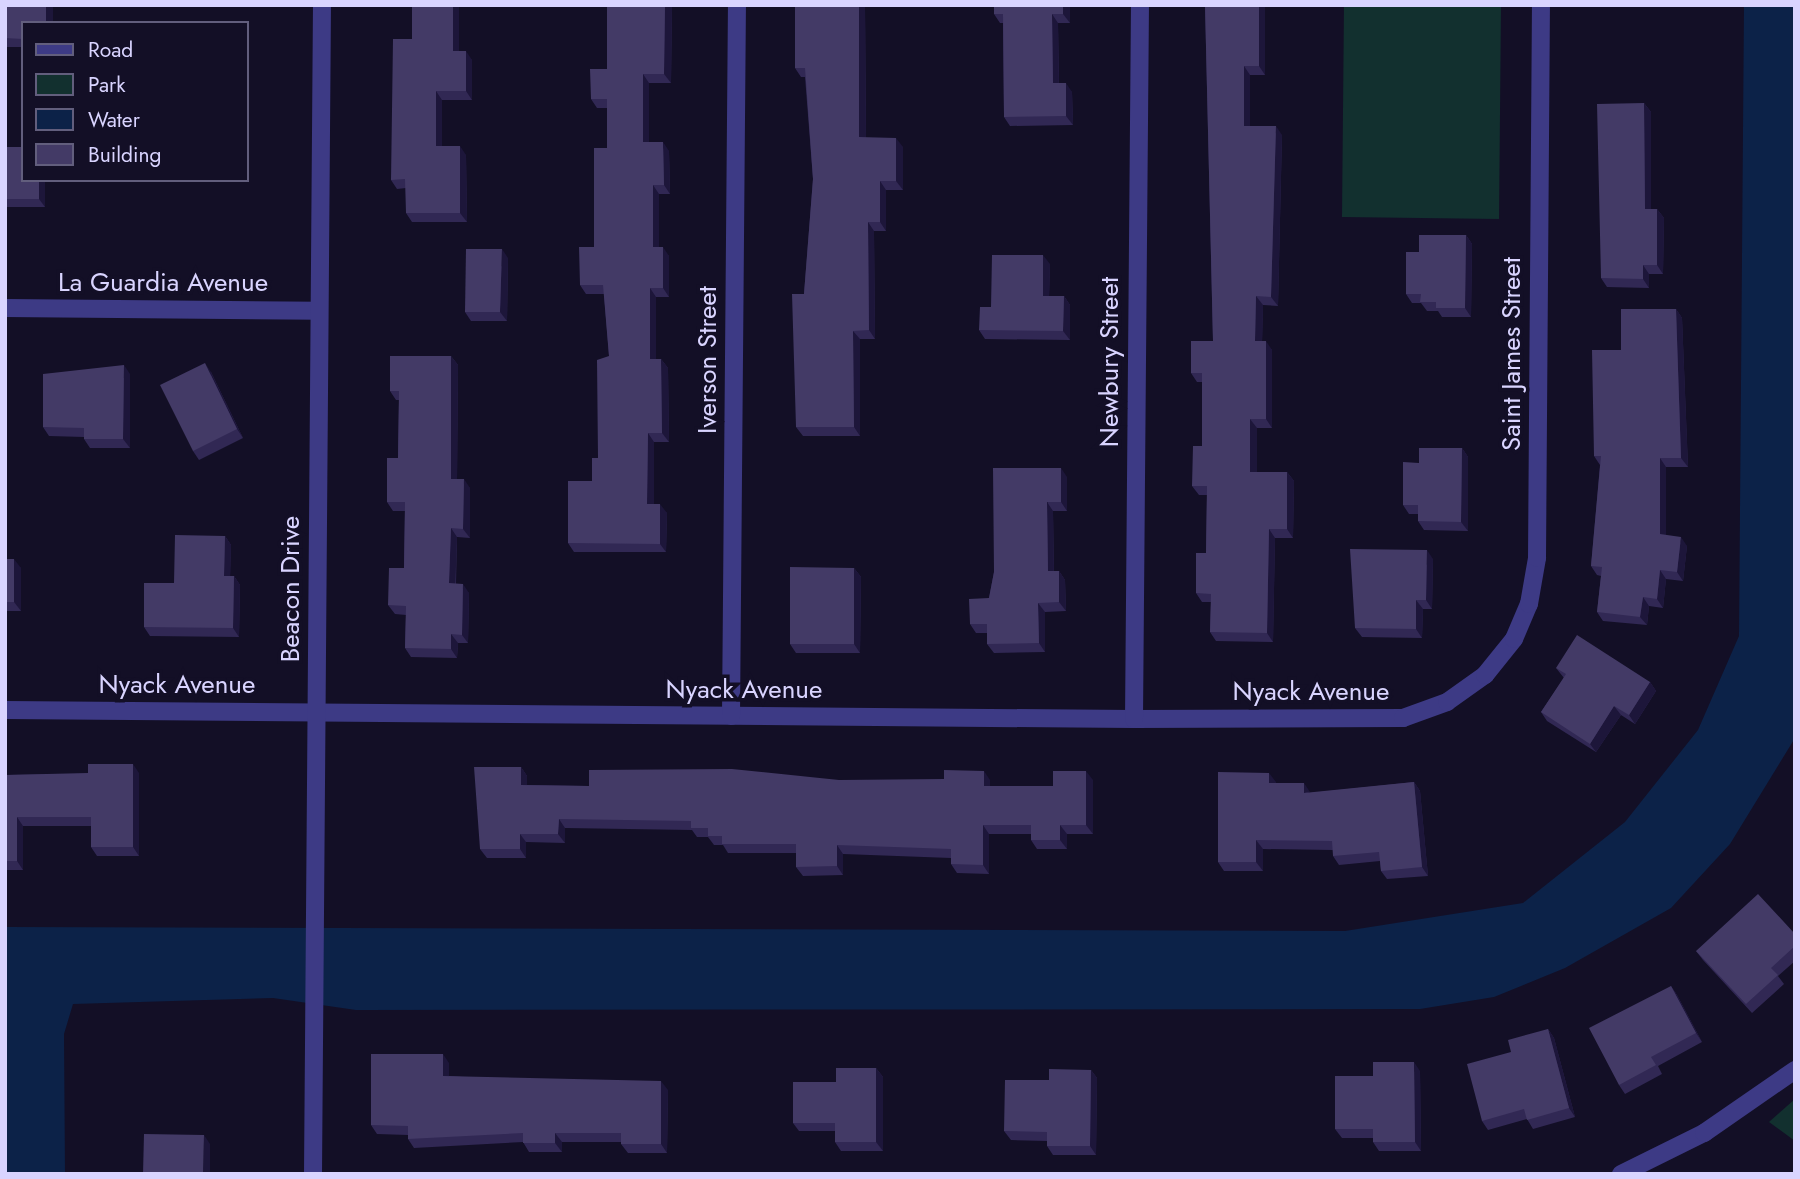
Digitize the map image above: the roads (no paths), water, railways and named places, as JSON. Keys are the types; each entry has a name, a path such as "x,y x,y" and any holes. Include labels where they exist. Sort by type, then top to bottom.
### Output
{"street":[{"name":"Beacon Drive","path":"313,1174 322,5"},
{"name":"Iverson Street","path":"731,716 737,5"},
{"name":"Newbury Street","path":"1134,719 1140,5"},
{"name":"Saint James Street","path":"1474,683 1514,639 1529,604 1537,558 1541,5"},
{"name":"La Guardia Avenue","path":"5,308 319,311"},
{"name":"Nyack Avenue","path":"5,710 1134,719 1403,718 1447,702 1474,683"},
{"path":"1621,1174 1704,1133 1795,1070"}],"water":[{"path":"1744,5 1795,5 1795,738 1730,844 1671,908 1565,968 1494,997 1420,1009 356,1010 273,998 73,1004 64,1034 65,1174 5,1174 5,927 1345,931 1523,903 1625,822 1698,730 1739,636"}]}
